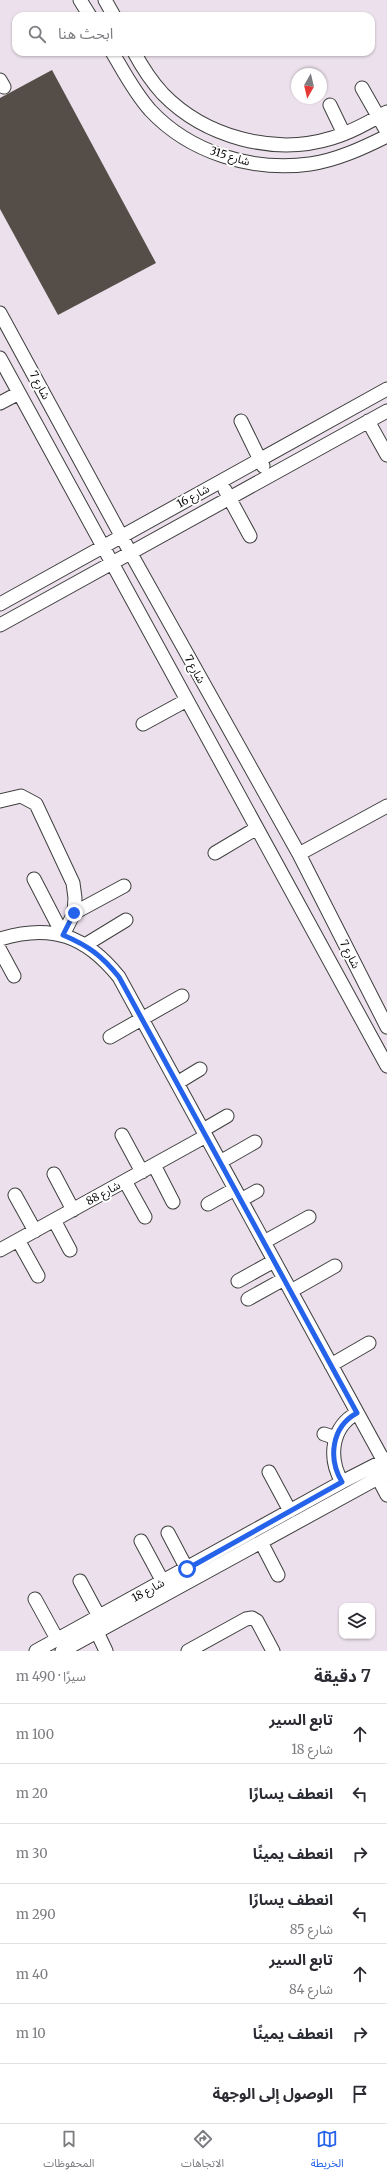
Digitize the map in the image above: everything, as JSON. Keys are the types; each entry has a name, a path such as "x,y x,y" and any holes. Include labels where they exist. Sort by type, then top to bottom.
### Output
{"street":[{"path":"80,0 88,12"},
{"path":"105,0 112,12"},
{"name":"شارع 315","path":"114,56 132,88 151,110 173,130 198,145 224,157 253,164 282,166 311,164 339,156 387,136"},
{"name":"شارع 315","path":"136,56 147,75 164,94 183,111 205,125 229,136 254,142 280,145 306,144 344,134 383,115"},
{"path":"362,88 383,115 387,132"},
{"path":"330,105 344,134"},
{"name":"شارع 7","path":"0,313 121,537 299,854 387,1027"},
{"name":"شارع 7","path":"1,364 19,393 387,1066"},
{"name":"شارع 16","path":"0,604 387,389"},
{"path":"0,403 19,393"},
{"name":"شارع 16","path":"0,625 111,562 387,411"},
{"path":"241,421 268,476"},
{"path":"368,421 387,455"},
{"path":"220,481 250,536"},
{"path":"15,595 24,612"},
{"path":"143,724 187,700"},
{"path":"0,801 21,796 36,804 73,883 75,898 74,913 63,935"},
{"path":"299,854 387,806"},
{"path":"215,853 257,828"},
{"path":"34,880 63,935"},
{"path":"74,913 124,886"},
{"path":"85,944 126,920"},
{"path":"0,939 38,932 63,935 85,944 104,959 119,977 357,1413 384,1468 387,1495"},
{"path":"0,950 14,976"},
{"path":"110,1037 182,996"},
{"path":"177,1083 200,1069"},
{"name":"شارع 88","path":"0,1250 148,1169 204,1133 227,1116"},
{"path":"122,1135 173,1202"},
{"path":"220,1162 255,1142"},
{"path":"54,1174 73,1210"},
{"path":"125,1181 145,1217"},
{"path":"208,1204 257,1191"},
{"path":"15,1195 35,1231"},
{"path":"264,1242 309,1217"},
{"path":"54,1220 70,1250"},
{"path":"18,1240 38,1276"},
{"path":"238,1281 274,1261"},
{"path":"291,1291 335,1266"},
{"path":"248,1299 284,1279"},
{"path":"331,1364 369,1343"},
{"path":"342,1482 333,1464 332,1454 336,1438 345,1421 357,1413"},
{"path":"324,1434 336,1438"},
{"name":"شارع 18","path":"36,1651 66,1647 163,1582 342,1482 384,1468"},
{"name":"شارع 18","path":"100,1625 261,1542 384,1468"},
{"path":"269,1472 290,1511"},
{"path":"168,1533 187,1569"},
{"path":"141,1541 163,1582"},
{"path":"261,1542 278,1575"},
{"path":"80,1581 100,1625 106,1651"},
{"path":"35,1599 66,1647"},
{"path":"188,1651 246,1619 252,1618 257,1621 273,1651"}],"shaded area":[{"path":"0,0 387,0 387,1651 0,1651"}],"building":[{"path":"52,70 156,263 58,315 0,209 0,98"}],"route":[{"path":"74,913 63,935 85,944 104,959 119,977 357,1413 345,1421 341,1427 336,1438 332,1454 333,1464 342,1482 187,1569"}]}
